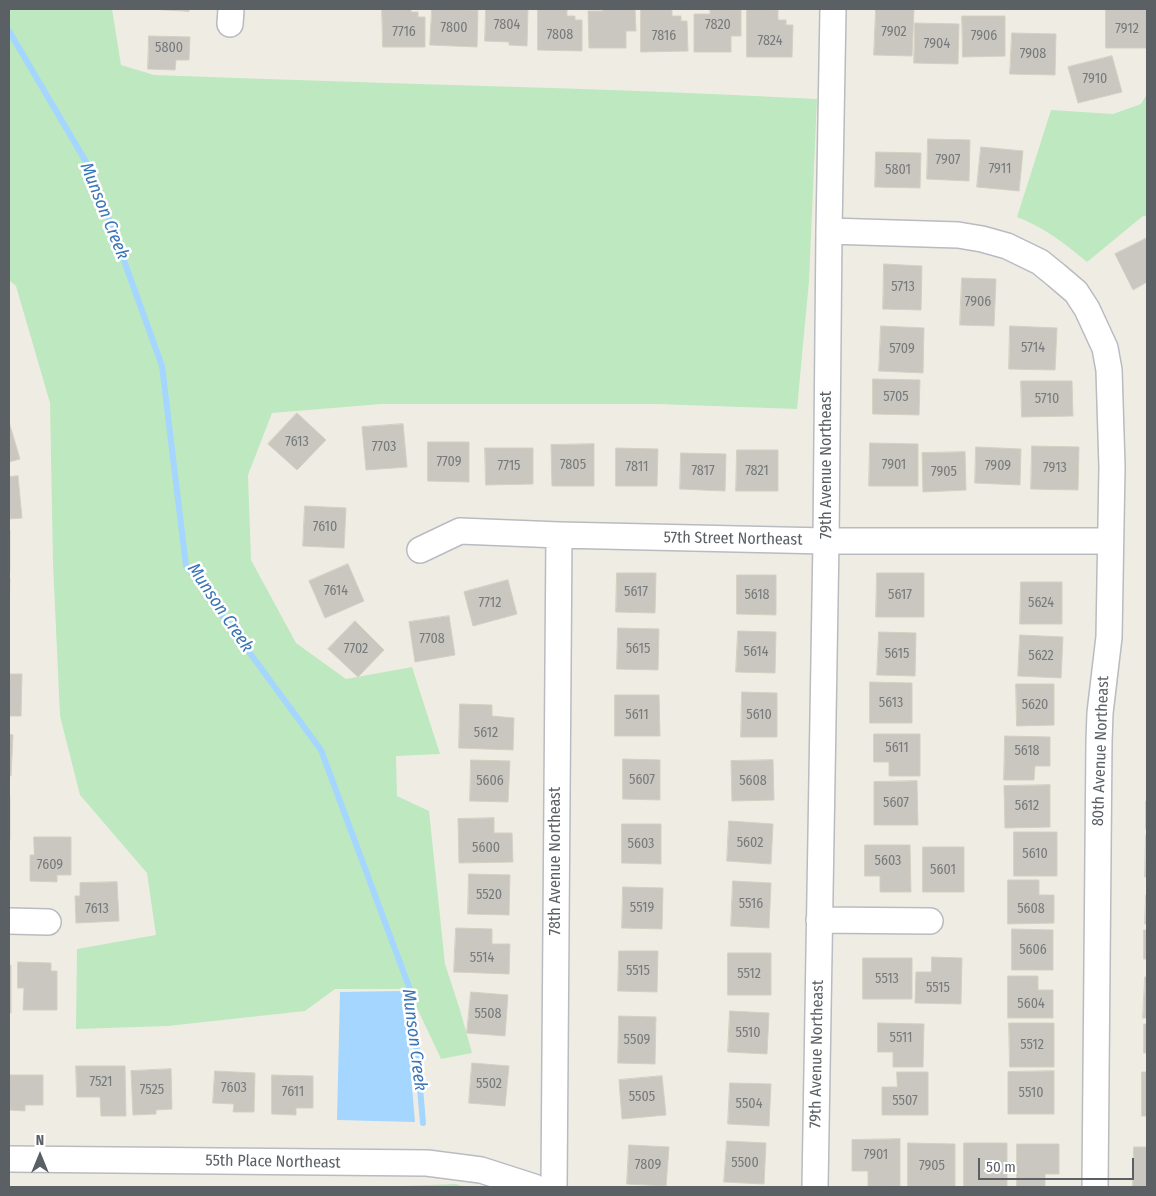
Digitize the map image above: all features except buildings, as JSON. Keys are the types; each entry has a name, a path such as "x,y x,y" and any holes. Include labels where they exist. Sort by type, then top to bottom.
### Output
{"street":[{"name":"79th Avenue Northeast","path":"815,1187 834,9"},
{"name":"80th Avenue Northeast","path":"829,231 958,235 1007,246 1040,262 1076,292 1088,309 1105,348 1109,370 1112,467 1108,637 1099,741 1095,1187"},
{"name":"57th Street Northeast","path":"420,550 460,531 826,541 1110,541"},
{"name":"78th Avenue Northeast","path":"554,1187 559,535"},
{"path":"9,920 48,922"},
{"path":"820,920 930,921"},
{"name":"55th Place Northeast","path":"9,1159 427,1163 481,1170 534,1187"}],"green space":[{"path":"9,9 112,9 121,65 154,75 651,91 817,99 809,281 797,409 656,404 381,404 272,413 248,475 251,560 296,643 346,679 412,667 440,754 396,756 397,796 429,811 445,964 472,1053 441,1059 408,989 335,989 305,1011 168,1026 76,1029 77,949 156,935 147,873 80,795 60,716 53,563 50,403 16,286 9,280"},
{"path":"1147,94 1147,216 1143,216 1087,262 1054,236 1017,217 1051,110 1113,114 1141,104"},
{"path":"456,1184 465,1187 373,1187"}],"water":[{"path":"404,991 415,1122 337,1120 340,992"}],"waterway":[{"name":"Munson Creek","path":"9,31 92,172 162,366 186,566 321,750 412,995 423,1123"}]}
